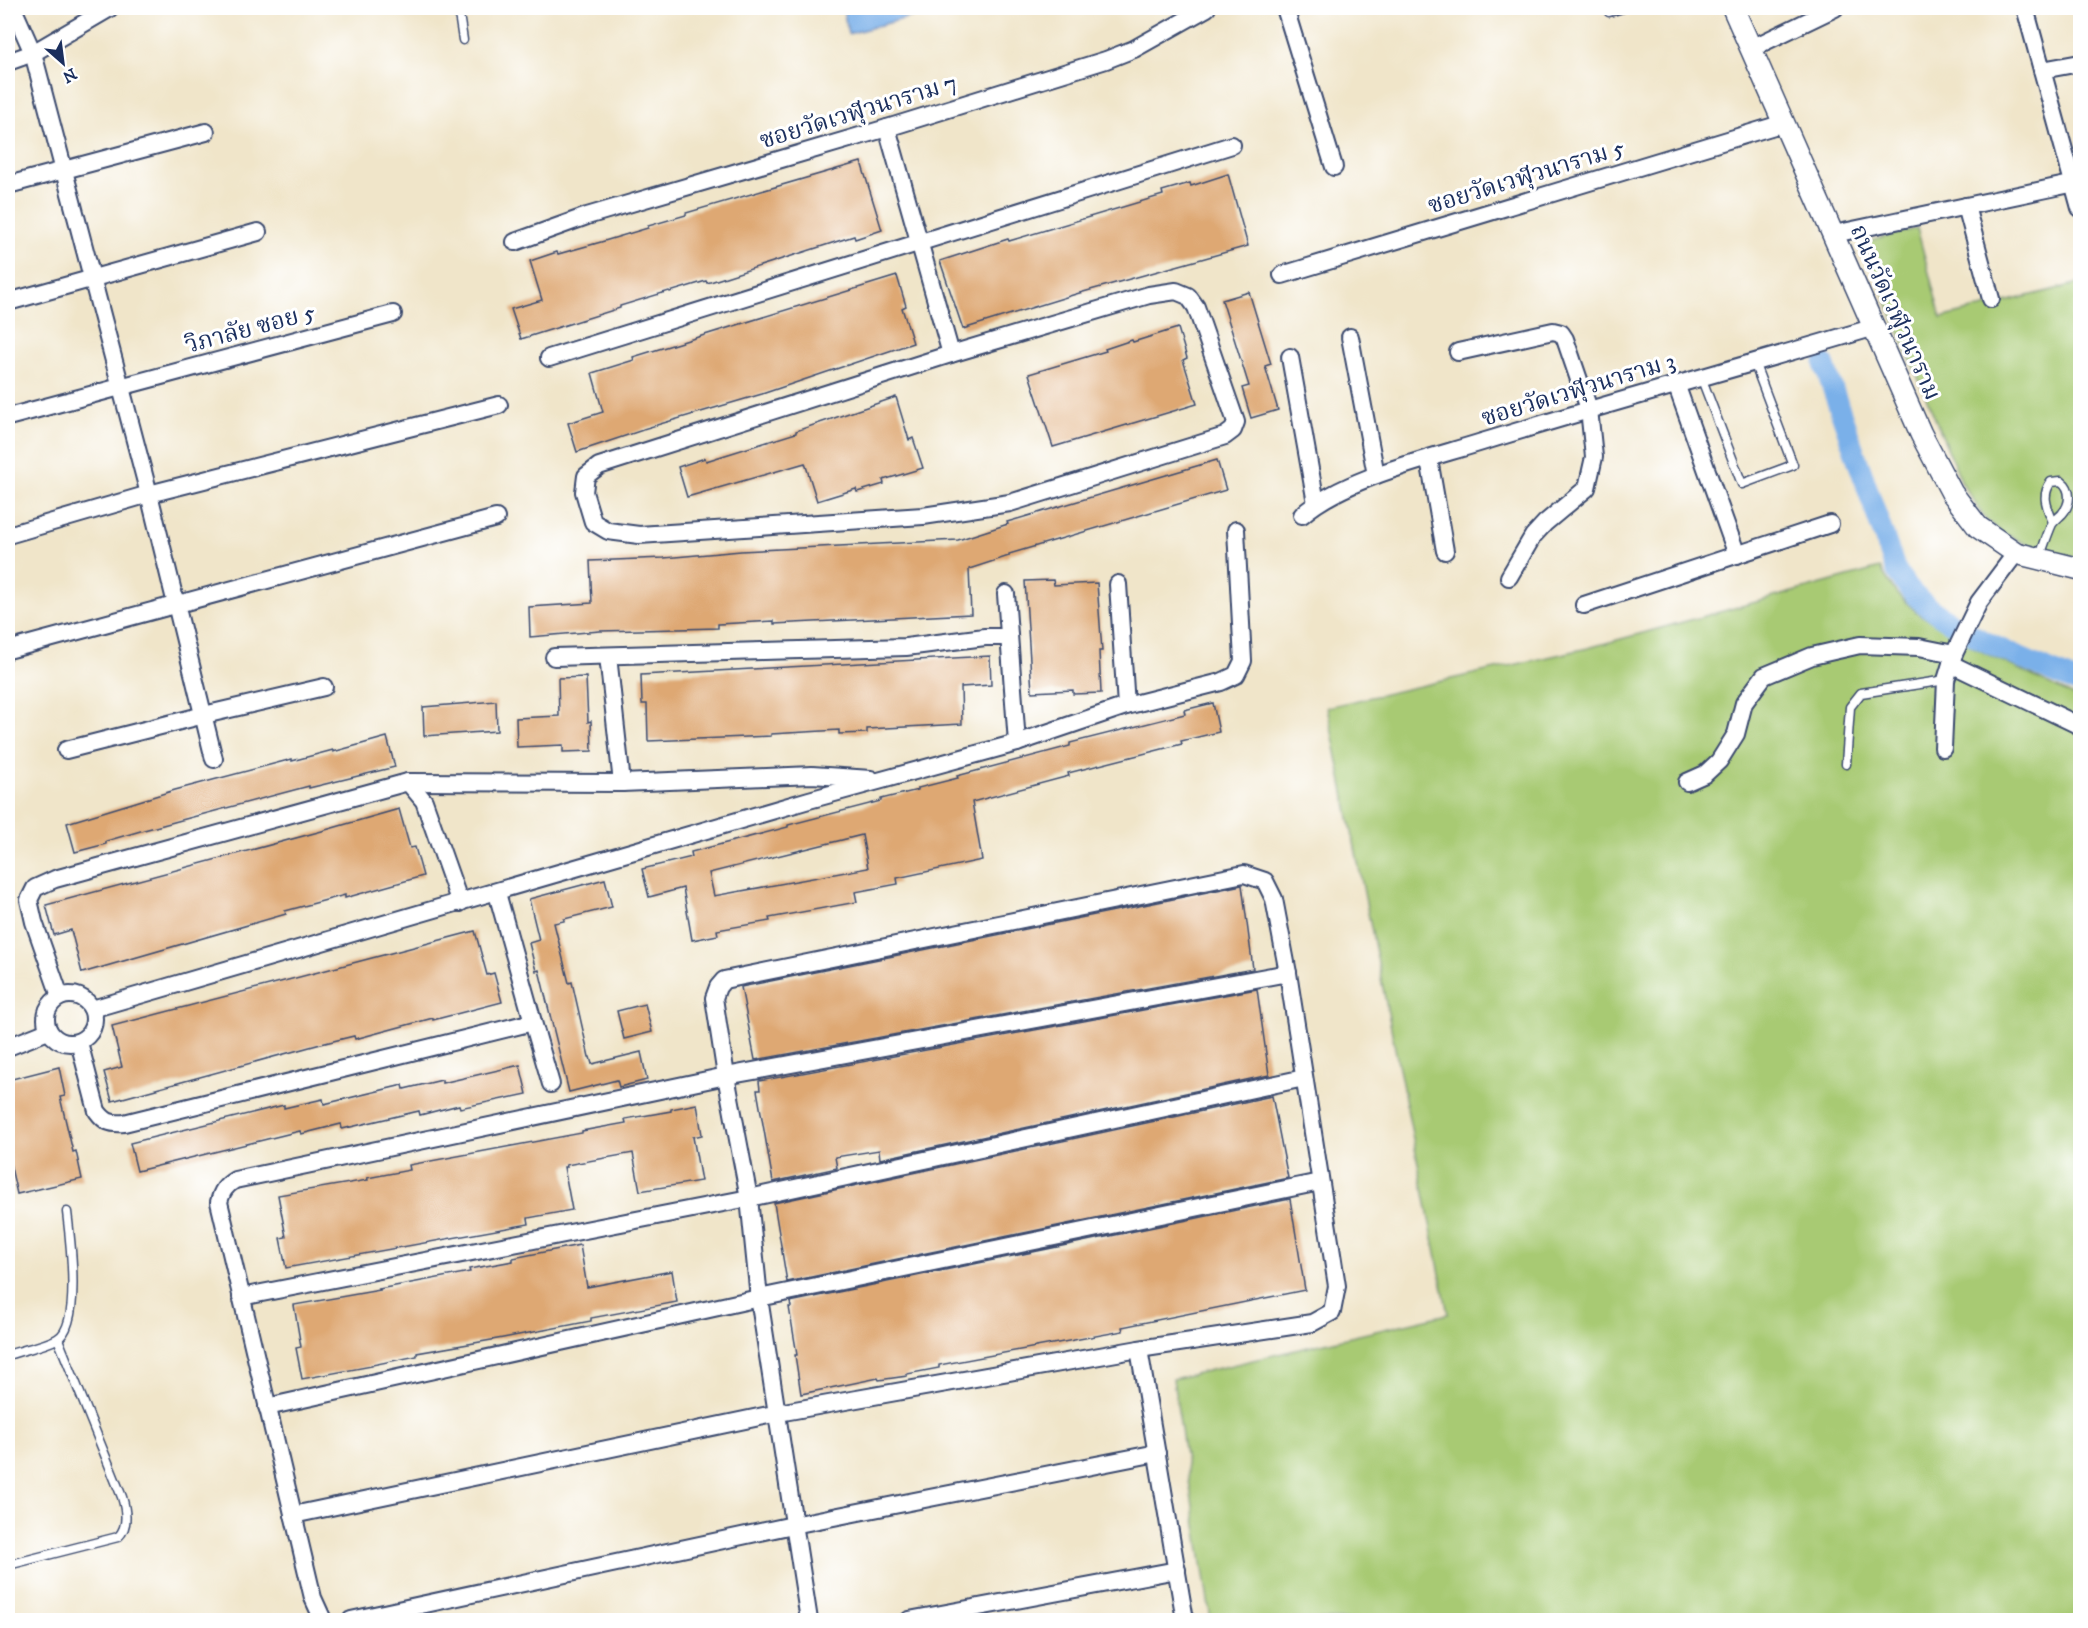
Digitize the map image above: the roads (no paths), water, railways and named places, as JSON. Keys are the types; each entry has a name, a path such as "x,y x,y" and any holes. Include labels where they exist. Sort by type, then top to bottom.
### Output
{"street":[{"path":"13,8 33,53 149,494 214,759"},
{"path":"8,62 33,53 110,8"},
{"path":"1285,8 1334,167"},
{"name":"ถนนวัดเวฬุวนาราม","path":"1733,8 1921,434 1952,493 1978,527 2016,552 2039,560 2080,569"},
{"path":"1752,48 1835,8"},
{"path":"2025,8 2077,183 2080,208"},
{"name":"ซอยวัดเวฬุวนาราม 7","path":"515,242 587,216 887,128 1106,60 1134,49 1196,10"},
{"path":"2042,70 2080,63"},
{"name":"ซอยวัดเวฬุวนาราม 5","path":"1282,275 1784,123"},
{"path":"887,128 951,354"},
{"path":"8,185 206,132"},
{"path":"549,358 1232,145"},
{"path":"1834,234 2077,183"},
{"path":"1966,206 1991,299"},
{"path":"8,302 258,232"},
{"path":"1176,291 1188,296 1196,307 1236,422 1233,430 1225,436 1010,503 973,509 923,516 639,535 608,531 593,522 584,492 586,476 599,466 951,354 1149,295 1176,291"},
{"name":"วิภาลัย ซอย 5","path":"8,417 393,314"},
{"name":"ซอยวัดเวฬุวนาราม 3","path":"1302,515 1316,504 1376,475 1589,409 1875,327"},
{"path":"1458,352 1553,331 1561,333 1589,409 1594,457 1587,488 1533,536 1509,577"},
{"path":"1350,337 1376,475"},
{"path":"1290,357 1316,504"},
{"path":"1676,384 1737,555"},
{"path":"8,534 149,494 499,405"},
{"path":"1429,459 1445,551"},
{"path":"8,650 496,518"},
{"path":"1584,604 1830,524"},
{"path":"92,1009 1017,743 1126,706 1221,682 1236,675 1243,661 1236,530"},
{"path":"1943,748 1952,661 1979,602 2016,552"},
{"path":"1118,584 1126,706"},
{"path":"1006,594 1017,743"},
{"path":"554,657 906,647 985,637 1008,637"},
{"path":"1687,782 1705,774 1719,761 1736,734 1744,703 1764,676 1812,656 1860,645 1919,647 1952,661 2080,726"},
{"path":"608,656 622,783"},
{"path":"66,750 324,687"},
{"path":"60,996 34,922 29,900 35,888 55,879 408,782 622,783 812,775 883,780"},
{"path":"408,782 424,801 460,903"},
{"path":"293,1515 778,1413 1139,1349 1312,1323 1332,1312 1337,1286 1288,973 1274,899 1265,881 1244,874 724,980 718,987 714,998 749,1198 759,1298 778,1413 793,1525 809,1620"},
{"path":"496,892 551,1084"},
{"path":"323,1620 313,1598 219,1202 226,1186 235,1180 726,1076 1288,973"},
{"path":"73,994 85,999 92,1009 94,1022 89,1034 79,1042 67,1043 56,1039 48,1031 45,1017 50,1005 60,996 73,994"},
{"path":"79,1042 97,1111 104,1121 112,1124 124,1123 533,1022"},
{"path":"8,1047 48,1031"},
{"path":"241,1297 749,1198 1304,1078"},
{"path":"267,1407 759,1298 1320,1182"},
{"path":"1139,1349 1185,1620"},
{"path":"351,1620 793,1525 1158,1453"},
{"path":"909,1620 1177,1570"}],"lane":[{"path":"458,8 463,40"},
{"path":"1609,12 1623,8"},
{"path":"1701,377 1742,484 1793,465 1754,362"},
{"path":"2039,560 2053,522"},
{"path":"1846,764 1850,707 1861,693 1952,661"},
{"path":"8,1355 58,1339 67,1330 73,1266 67,1212"},
{"path":"8,1565 118,1538 124,1528 125,1508 122,1497 58,1339"}],"water":[{"path":"843,8 943,8 848,34"}],"waterway":[{"path":"1824,364 1895,568 1908,588 1924,603 1965,631 2080,684"}]}
